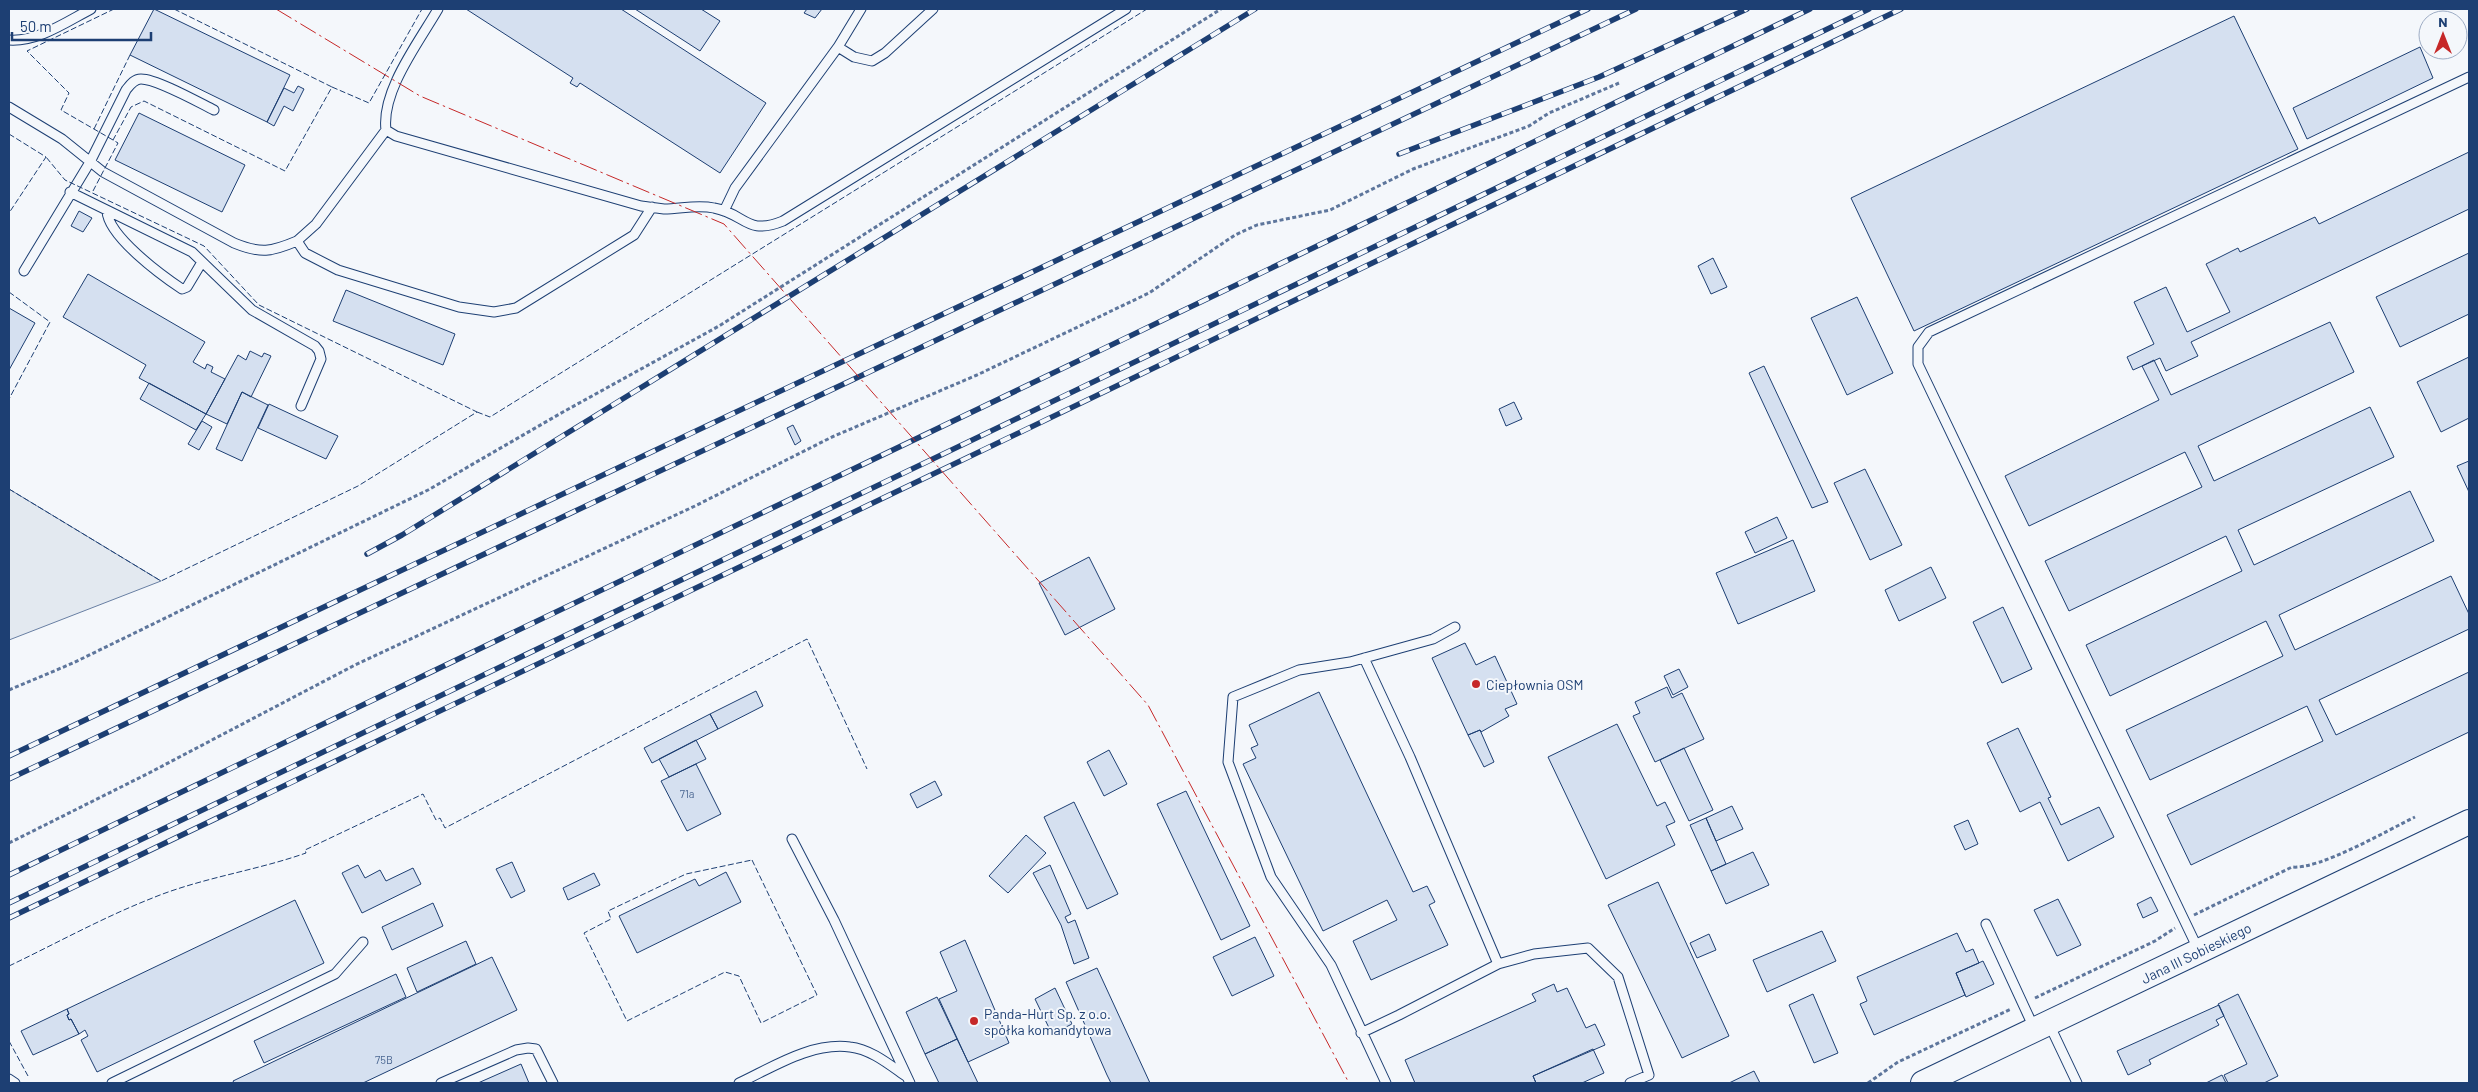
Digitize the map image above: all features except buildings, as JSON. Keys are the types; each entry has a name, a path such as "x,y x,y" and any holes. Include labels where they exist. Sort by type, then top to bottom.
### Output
{"main road":[{"name":"Jana III Sobieskiego","path":"1923,1083 2469,822"}],"lane":[{"path":"9,40 22,41 48,32 91,9"},
{"path":"9,107 62,139 90,162 234,244 255,252 276,250 297,241 316,224 386,130 384,117 390,93 438,9"},
{"path":"724,211 735,188 838,47 862,9"},
{"path":"838,47 854,58 872,61 885,53 933,9"},
{"path":"386,130 405,139 641,206 665,209 697,206 716,208 751,226 768,227 783,221 1126,9"},
{"path":"2199,951 1918,364 1918,347 1929,332 2469,77"},
{"path":"24,271 70,192 90,162 126,90 132,82 140,79 155,83 214,110"},
{"path":"70,192 192,252 239,295 252,310 314,346 319,351 321,359 301,406"},
{"path":"297,241 305,253 338,270 459,307 494,312 516,308 634,234 652,207"},
{"path":"107,211 108,220 133,249 182,289 187,287 202,262"},
{"path":"1386,1083 1361,1033 1331,965 1271,877 1228,762 1233,697 1299,670 1364,658 1433,640 1455,628"},
{"path":"1364,658 1410,757 1498,964"},
{"path":"792,839 834,920 909,1080"},
{"path":"1986,924 2023,1004 2042,1027 2077,1083"},
{"path":"112,1083 335,974 363,942"},
{"path":"1361,1033 1498,964 1534,954 1588,948 1618,977 1648,1076 1630,1083"},
{"path":"739,1083 794,1057 820,1048 851,1047 878,1058 909,1080"},
{"path":"441,1083 516,1050 528,1048 536,1049 553,1083"},
{"path":"9,1079 15,1083"}],"path":[{"path":"9,690 73,663 428,490 563,412 719,326 1220,9"},
{"path":"9,843 149,773 355,665 721,493 832,437 978,375 1148,293 1235,235 1257,225 1330,210 1413,169 1529,126 1549,113 1619,83"},
{"path":"1868,1083 1898,1062 2155,941 2200,911 2292,867 2302,868 2326,859 2415,817"}],"shaded area":[{"path":"9,489 161,581 9,640"}],"railway":[{"path":"367,554 402,535 1255,9"},
{"path":"9,756 1588,9"},
{"path":"9,779 1636,9"},
{"path":"1399,154 1599,77 1747,9"},
{"path":"9,875 1810,9"},
{"path":"9,903 1869,9"},
{"path":"9,918 1901,9"}],"fence":[{"path":"113,140 61,110 69,93 27,51 114,9"},
{"path":"174,9 332,87"},
{"path":"93,191 118,143 113,140 131,107 144,101 285,171 332,87 369,103 422,9"},
{"path":"477,412 490,417 1147,9"},
{"path":"94,129 130,55"},
{"path":"9,134 46,157 9,213"},
{"path":"9,489 161,581 358,486 477,412 259,305 204,246 65,180 46,157"},
{"path":"9,292 50,322 9,399"},
{"path":"9,966 114,914 150,899 188,885 306,853 305,850 423,794 436,820 440,818 445,828 807,639 867,769"},
{"path":"752,860 817,995 761,1023 739,976 725,972 627,1021 584,933 611,919 608,911 686,874 752,860"},
{"path":"9,1041 28,1076"}],"power":[{"path":"276,9 420,96 724,224 1148,705 1349,1083"}],"place":[{"name":"Ciepłownia OSM","path":"1476,684"},
{"name":"Panda-Hurt Sp. z o.o. spółka komandytowa","path":"974,1021"}]}
